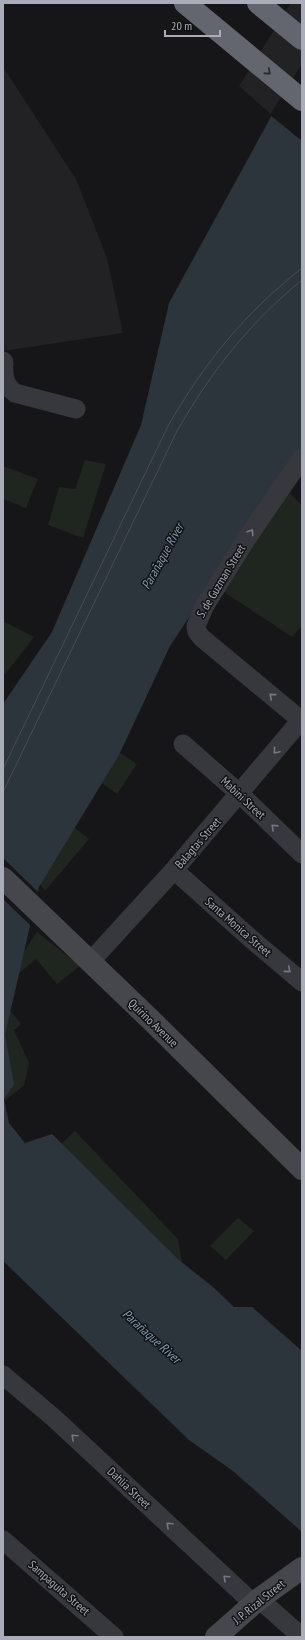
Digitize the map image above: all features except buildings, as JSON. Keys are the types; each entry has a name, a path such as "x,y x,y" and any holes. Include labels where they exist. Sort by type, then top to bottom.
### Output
{"highway":[{"path":"185,3 302,100"},
{"path":"263,7 302,39"}],"main road":[{"name":"Quirino Avenue","path":"3,878 152,1021 302,1169"},
{"name":"J. P. Rizal Street","path":"216,1637 257,1601 302,1568"}],"street":[{"path":"3,361 3,374 8,388 15,393 76,409"},
{"name":"S. de Guzman Street","path":"302,458 247,538 204,607 196,626 197,632 202,638 302,720"},
{"name":"Balagtas Street","path":"90,962 174,870 302,720"},
{"name":"Mabini Street","path":"183,744 240,794 302,854"},
{"name":"Santa Monica Street","path":"174,870 302,982"},
{"name":"Dahlia Street","path":"3,1375 54,1418 257,1601 302,1637"},
{"name":"Sampaguita Street","path":"3,1540 114,1637"}],"shaded area":[{"path":"291,3 302,3 302,66 272,115 239,86"},
{"path":"3,67 76,179 107,258 123,333 3,351"},
{"path":"85,460 106,464 83,538 48,525 59,487 75,489"},
{"path":"3,466 38,479 26,508 3,499"},
{"path":"287,490 302,506 302,626 292,637 221,590"},
{"path":"3,621 34,637 3,677"},
{"path":"119,752 137,764 117,794 99,781"},
{"path":"70,824 89,839 45,891 29,869"},
{"path":"37,932 80,966 57,984 36,959 3,987 3,983"},
{"path":"3,1001 21,1024 14,1030 29,1063 24,1085 5,1101 3,1086"},
{"path":"75,1131 178,1239 183,1268 46,1159"},
{"path":"238,1218 254,1231 226,1260 210,1246"}],"water":[{"name":"Parañaque River","path":"302,66 302,447 170,646 119,755 39,887 5,1035 14,1084 4,1099 9,1123 25,1143 52,1134 179,1260 213,1287 234,1307 252,1307 302,1351 302,1532 233,1471 189,1440 3,1261 3,704 52,632 141,425 169,303 272,115"}],"pier":[{"path":"302,64 302,141 270,115"},
{"path":"3,858 40,894 32,927 3,899"}],"tram line":[{"path":"3,769 168,426 196,381 227,340 262,303 302,268"},
{"path":"3,792 177,431 203,389 232,350 265,313 302,280"}]}
